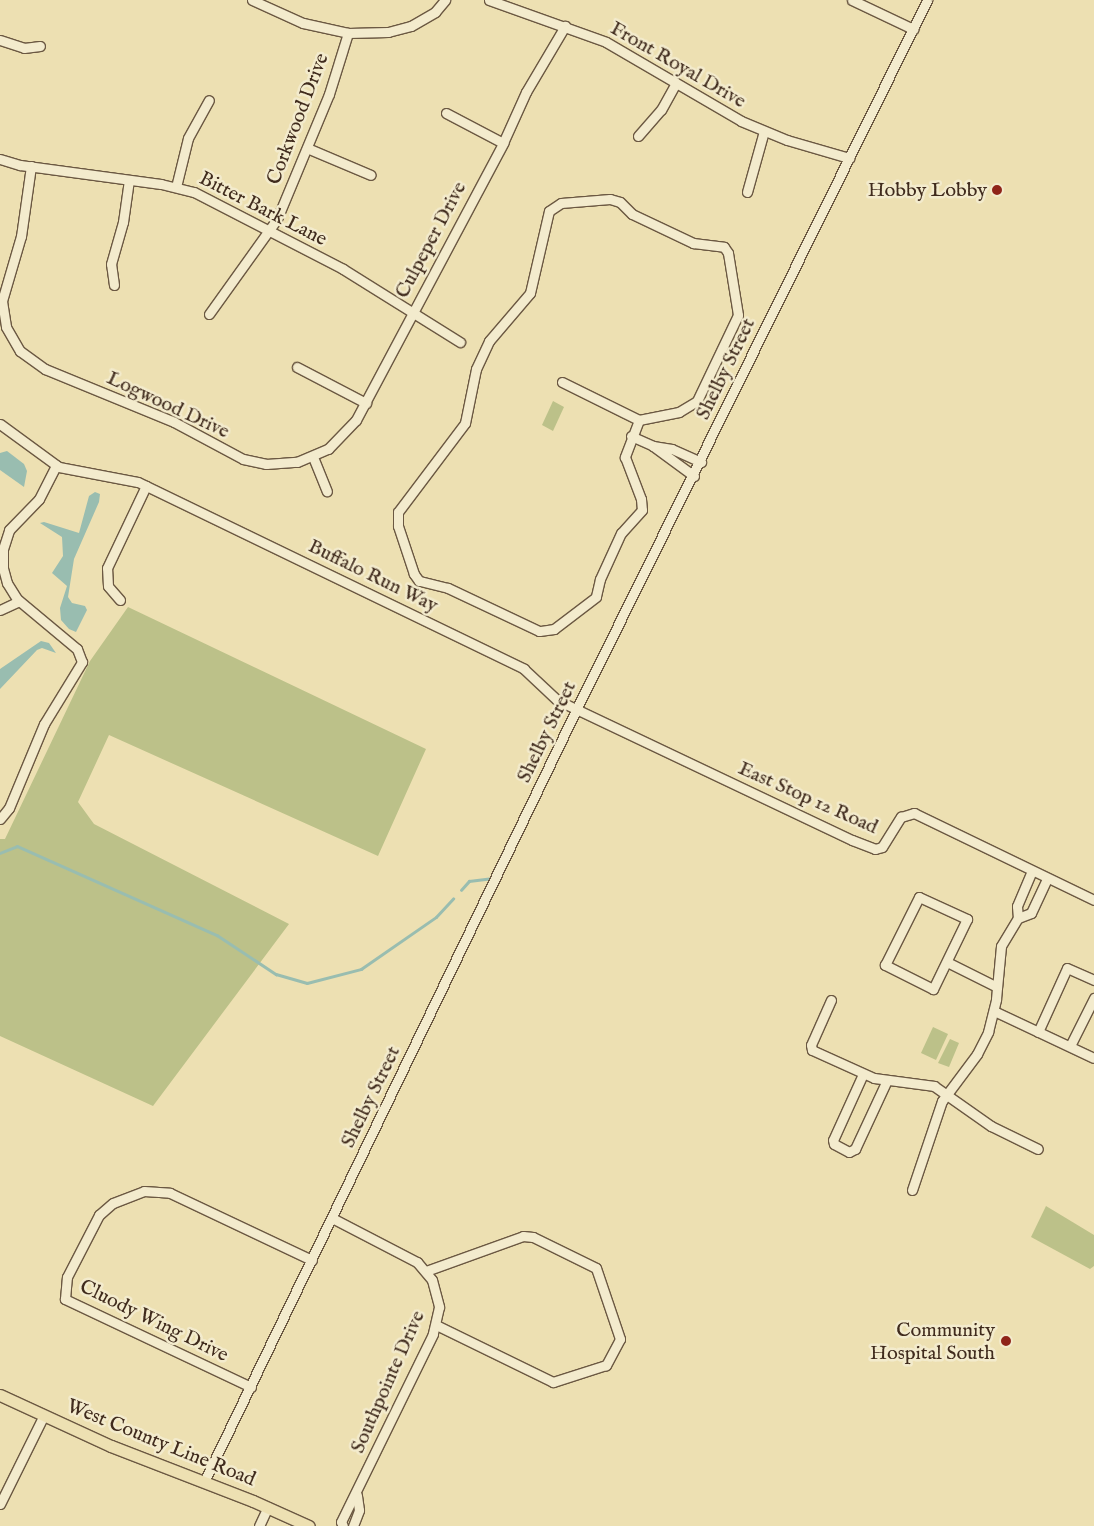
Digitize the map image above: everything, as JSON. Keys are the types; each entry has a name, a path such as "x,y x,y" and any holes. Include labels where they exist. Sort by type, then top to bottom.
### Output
{"main road":[{"name":"West County Line Road","path":"0,1395 118,1449 268,1507 309,1526"}],"street":[{"path":"252,0 303,23 348,33 388,32 411,26 435,12 445,0"},
{"name":"Front Royal Drive","path":"489,0 565,26 621,50 728,115 764,131 849,158"},
{"path":"852,0 913,29"},
{"name":"Shelby Street","path":"204,1482 576,710 701,462 928,0"},
{"name":"Culpeper Drive","path":"313,457 344,436 366,403 503,143 526,92 565,26"},
{"name":"Corkwood Drive","path":"209,314 270,230 329,94 348,33"},
{"path":"0,40 24,48 40,46"},
{"path":"638,136 661,110 676,83"},
{"path":"176,187 188,138 209,100"},
{"path":"446,113 503,143"},
{"path":"747,192 764,131"},
{"path":"307,148 371,175"},
{"name":"Bitter Bark Lane","path":"0,159 31,166 176,187 207,198 343,269 412,315 460,342"},
{"path":"1,318 4,291 22,230 31,166"},
{"path":"114,286 111,264 123,222 129,180"},
{"path":"562,382 639,420 678,412 699,398 737,319 735,292 724,247 694,243 632,214 616,200 561,203 550,208 546,217 530,293 489,341 476,369 464,425 398,512 397,524 405,549 414,574 422,583 448,588 539,631 554,629 595,598 600,579 621,533 641,512 641,499 625,457 631,436 639,420"},
{"name":"Logwood Drive","path":"1,318 17,347 42,368 174,422 243,459 280,464 313,457"},
{"path":"297,367 366,403"},
{"path":"0,819 9,808 44,724 82,661 77,649 19,601 7,583 1,568 3,546 10,530 41,497 56,465 2,425"},
{"path":"631,436 654,446 694,476"},
{"path":"654,446 672,449 701,462"},
{"path":"313,457 327,491"},
{"name":"Buffalo Run Way","path":"56,465 126,478 146,486 524,669 557,700 576,710"},
{"path":"120,600 108,586 108,566 146,486"},
{"path":"0,610 19,601"},
{"name":"East Stop 12 Road","path":"576,710 875,849 888,841 901,817 914,813 1094,900"},
{"path":"912,1190 946,1095 977,1054 994,1012 1003,942 1018,918 1017,906 1032,871"},
{"path":"1018,918 1031,914 1047,878"},
{"path":"918,897 967,918 946,962 934,989 885,965 918,897"},
{"path":"946,962 997,987"},
{"path":"1038,1032 1067,968 1094,980"},
{"path":"1070,1046 1094,998"},
{"path":"831,1000 811,1049 863,1074 887,1080 921,1082 934,1086 991,1126 1038,1149"},
{"path":"994,1012 1094,1058"},
{"path":"863,1074 833,1140 834,1144 849,1152 855,1149 887,1080"},
{"name":"Cluody Wing Drive","path":"250,1386 65,1299 68,1277 99,1215 113,1203 144,1191 170,1193 312,1260"},
{"name":"Southpointe Drive","path":"332,1218 412,1258 426,1271 437,1294 436,1325 356,1495 341,1522 343,1526"},
{"path":"426,1271 527,1236 593,1265 598,1271 620,1335 607,1364 552,1382 436,1325"},
{"path":"0,1504 44,1415"},
{"name":"Southpointe Drive","path":"353,1526 359,1510 356,1495"},
{"path":"259,1526 268,1507"}],"green space":[{"path":"553,401 564,407 553,431 542,425"},
{"path":"128,607 426,749 378,856 109,735 78,802 94,824 289,924 153,1106 0,1036 0,839 5,839 90,661"},
{"path":"933,1027 948,1034 936,1060 921,1053"},
{"path":"950,1039 959,1043 949,1067 938,1063"},
{"path":"1046,1206 1094,1235 1094,1266 1090,1269 1031,1237"}],"water":[{"path":"7,451 24,464 27,471 24,487 0,470 0,453"},
{"path":"95,492 100,494 99,502 74,559 68,597 72,603 85,606 87,610 76,632 69,629 61,620 60,608 67,586 52,573 63,556 62,537 40,523 44,522 79,533 89,496"},
{"path":"41,641 49,643 56,653 42,648 37,650 0,689 0,669"}],"waterway":[{"path":"0,853 17,846 217,935 276,974 307,983 361,969 436,917 453,899"},
{"path":"461,890 469,881 493,878"}],"place":[{"name":"Hobby Lobby","path":"997,190"},
{"name":"Community Hospital South","path":"1006,1341"}]}
